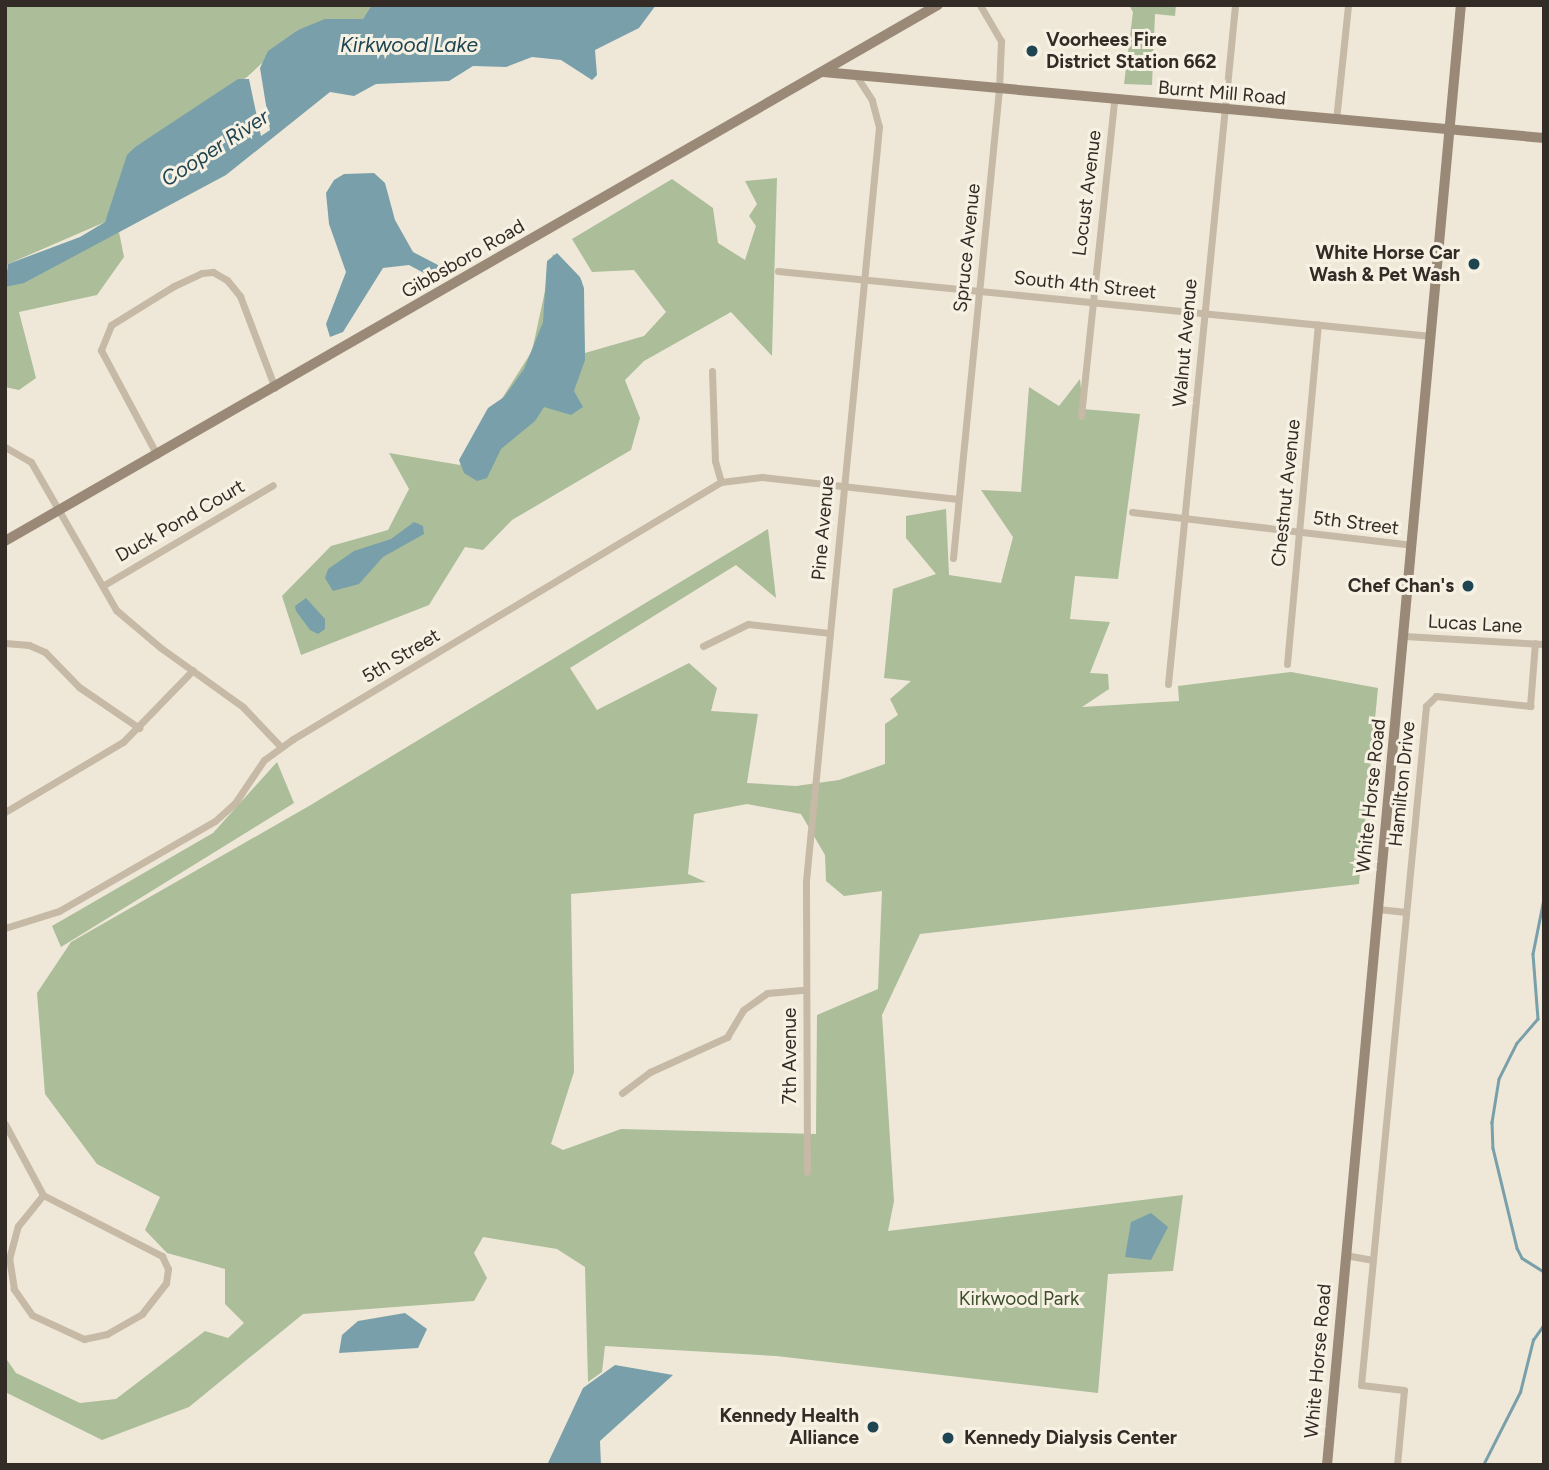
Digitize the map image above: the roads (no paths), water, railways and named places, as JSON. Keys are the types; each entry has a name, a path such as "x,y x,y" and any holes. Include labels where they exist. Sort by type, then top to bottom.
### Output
{"street":[{"name":"Gibbsboro Road","path":"5,541 61,512 938,5"},
{"name":"Spruce Avenue","path":"953,558 999,89 1001,41 980,5"},
{"name":"Walnut Avenue","path":"1168,684 1235,5"},
{"path":"1336,120 1348,5"},
{"name":"White Horse Road","path":"1327,1465 1461,5"},
{"name":"Burnt Mill Road","path":"822,72 1223,111 1544,138"},
{"name":"Pine Avenue","path":"805,990 806,881 879,127 872,100 856,75"},
{"name":"Locust Avenue","path":"1081,416 1090,301 1114,100"},
{"name":"South 4th Street","path":"778,271 864,282 979,289 1431,336"},
{"path":"157,455 101,350 111,325 174,286 202,273 213,272 228,280 240,296 275,387"},
{"name":"Chestnut Avenue","path":"1287,664 1318,324"},
{"path":"712,371 715,461 720,482"},
{"path":"5,447 31,462 116,610 132,625 243,707 281,747"},
{"name":"5th Street","path":"5,928 60,911 215,821 235,803 264,760 281,747 720,482 762,477 958,499"},
{"name":"Duck Pond Court","path":"104,585 273,485"},
{"name":"5th Street","path":"1132,512 1411,545"},
{"path":"703,646 748,624 829,633"},
{"name":"Lucas Lane","path":"1404,636 1544,644"},
{"path":"5,643 45,652 79,687 139,729"},
{"name":"Hamilton Drive","path":"1397,1465 1404,1390 1361,1385 1428,700 1436,696 1530,706 1535,643"},
{"path":"5,812 124,742 193,670"},
{"path":"1378,909 1406,912"},
{"name":"7th Avenue","path":"622,1093 650,1072 727,1037 743,1010 767,993 805,990 807,1172"},
{"path":"5,1124 43,1195 162,1256 168,1269 166,1283 142,1314 107,1334 84,1339 45,1324 27,1310 14,1289 9,1259 19,1226 43,1195"},
{"path":"1345,1255 1372,1260"}],"water":[{"name":"Kirkwood Lake","path":"372,5 656,5 639,28 595,50 597,75 592,80 561,60 532,57 506,67 473,66 449,81 376,84 354,96 330,92 226,175 24,283 5,287 8,264 80,237 105,222 127,155 238,79 249,79 261,136 270,130 260,68 268,51 298,30 325,19 363,19"},
{"path":"374,173 385,183 395,220 413,252 438,265 439,273 435,279 409,265 383,268 343,332 330,337 326,324 346,272 329,224 326,193 334,180 344,174"},
{"path":"557,253 580,277 584,288 585,360 574,391 583,407 571,415 544,407 535,421 501,449 487,478 477,481 464,473 459,460 488,408 504,397 524,369 543,322 547,261"},
{"path":"414,522 423,526 424,534 383,557 359,584 333,591 325,578 328,569 354,551 391,539"},
{"path":"306,598 325,619 325,629 318,634 310,630 296,611 295,606"},
{"path":"1151,1213 1168,1227 1151,1260 1125,1257 1131,1222"},
{"path":"405,1313 427,1329 418,1348 339,1353 342,1335 358,1321"},
{"path":"615,1365 673,1375 600,1441 601,1465 547,1465 583,1388"}],"waterway":[{"path":"1544,899 1533,954 1538,1019 1517,1043 1499,1079 1492,1122 1493,1148 1517,1248 1522,1258 1544,1272"},
{"path":"1483,1465 1520,1392 1533,1340 1544,1324"}],"place":[{"name":"Voorhees Fire District Station 662","path":"1032,51"},
{"name":"White Horse Car Wash & Pet Wash","path":"1474,264"},
{"name":"Chef Chan's","path":"1468,586"},
{"name":"Kennedy Health Alliance","path":"873,1427"},
{"name":"Kennedy Dialysis Center","path":"948,1438"}],"water label":[{"name":"Cooper River","path":"215,148"}],"park label":[{"name":"Kirkwood Park","path":"1019,1299"}]}
